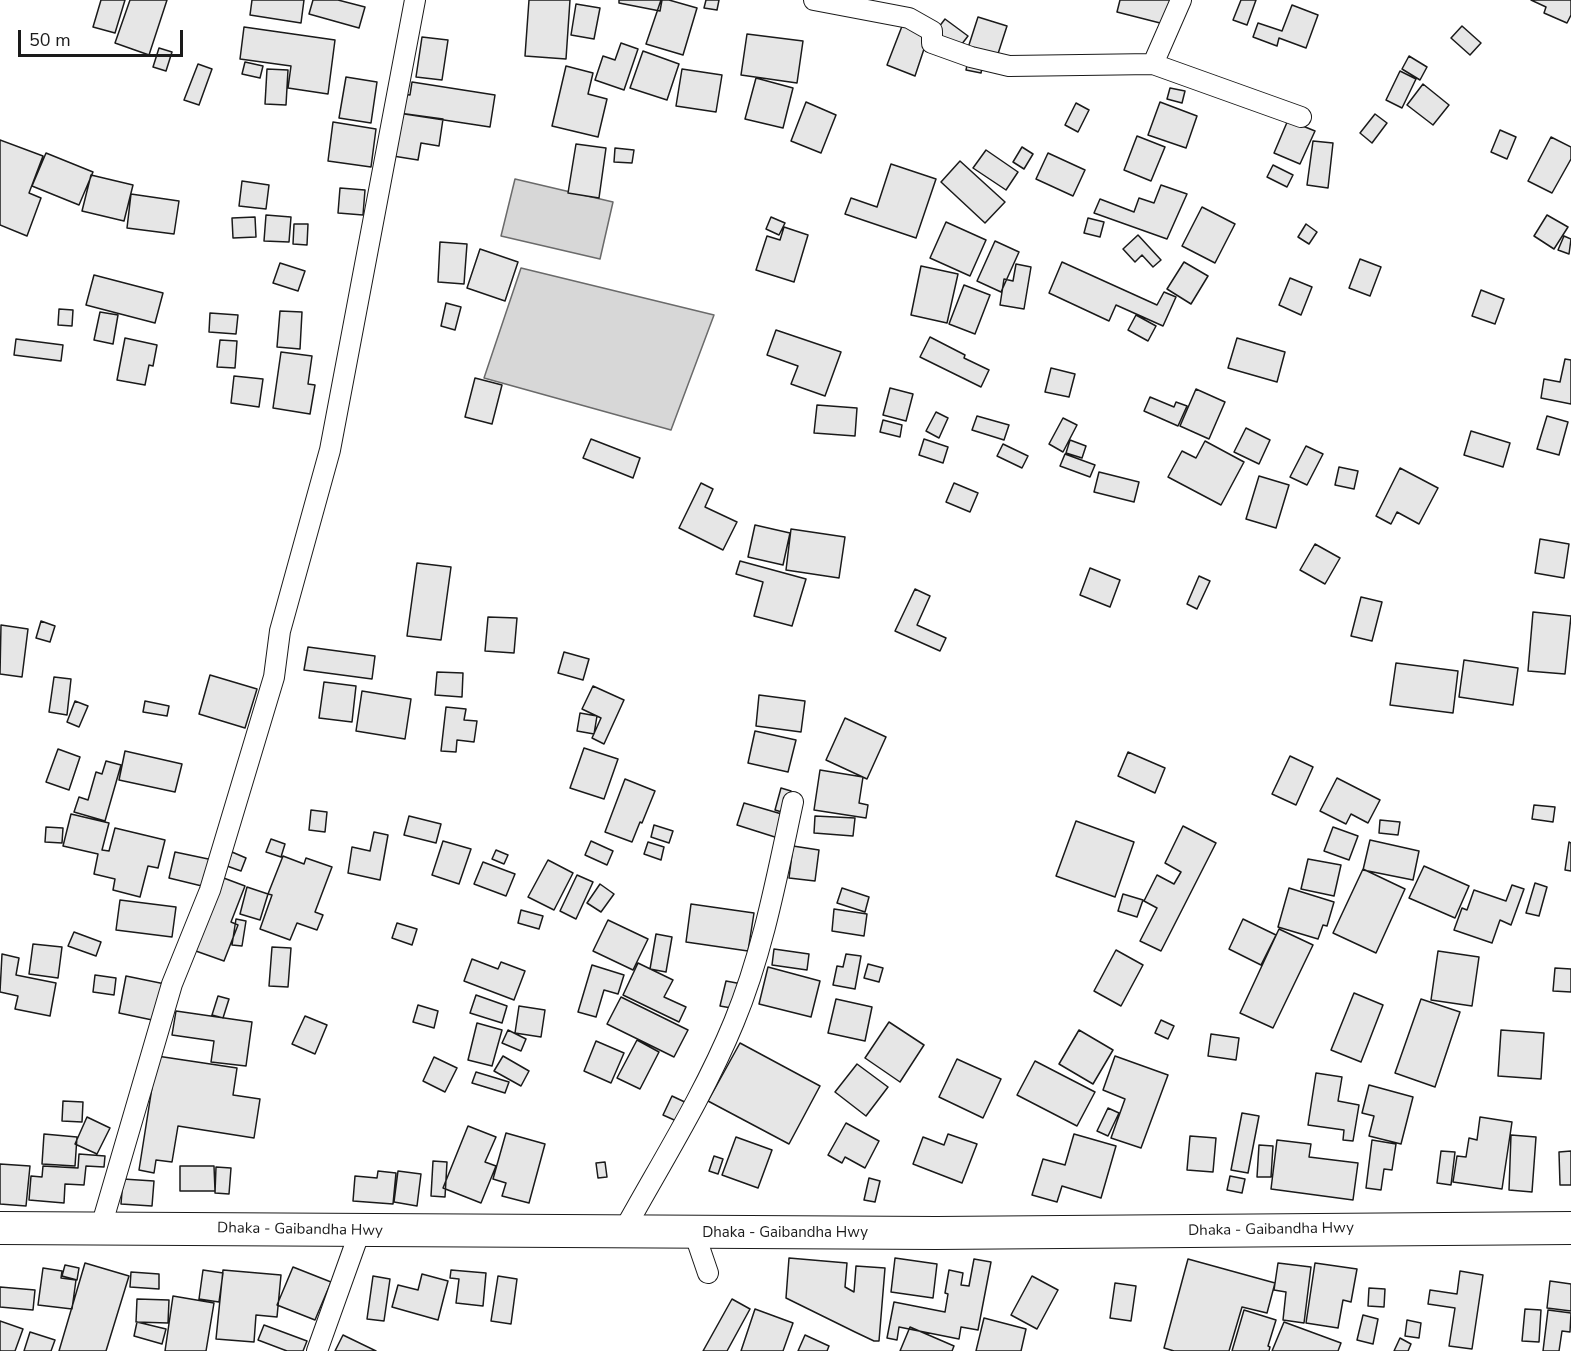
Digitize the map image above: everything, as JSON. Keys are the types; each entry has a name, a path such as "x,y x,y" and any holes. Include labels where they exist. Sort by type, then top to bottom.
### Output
{"main road":[{"name":"Dhaka - Gaibandha Hwy","path":"0,1228 936,1233 1571,1228"}],"street":[{"path":"101,1227 172,984 210,890 274,676 280,631 330,450 415,0"},
{"path":"814,0 909,18 932,31 933,43 971,57 1009,66 1153,64 1301,117"},
{"path":"1153,64 1181,0"},
{"path":"623,1232 698,1098 734,1022 766,927 793,802"},
{"path":"317,1351 360,1231"},
{"path":"694,1232 708,1273"}],"shaded area":[{"path":"515,179 613,202 600,259 501,236"},
{"path":"521,268 714,315 671,430 484,378"}],"building":[{"path":"101,0 125,0 115,33 93,27"},
{"path":"130,0 167,0 149,55 115,43"},
{"path":"252,0 304,0 301,23 250,15"},
{"path":"313,0 338,0 365,7 359,28 309,14"},
{"path":"529,0 570,0 566,59 525,56"},
{"path":"619,0 662,0 660,11 619,3"},
{"path":"661,0 697,8 683,55 646,44"},
{"path":"706,0 719,0 717,10 704,8"},
{"path":"1120,0 1170,0 1164,24 1117,12"},
{"path":"1241,0 1256,0 1247,25 1233,20"},
{"path":"1531,0 1571,0 1571,15 1567,23 1544,13 1546,7"},
{"path":"576,4 600,8 594,39 571,35"},
{"path":"1292,5 1318,15 1306,48 1279,38 1277,46 1253,37 1258,23 1282,31"},
{"path":"978,17 1007,26 996,60 967,51"},
{"path":"945,19 968,36 955,53 932,36"},
{"path":"904,21 929,34 915,76 887,65"},
{"path":"1462,26 1481,43 1470,55 1451,38"},
{"path":"244,27 335,40 328,94 288,88 291,66 240,59"},
{"path":"747,34 803,41 797,83 741,75"},
{"path":"422,37 448,40 442,80 416,77"},
{"path":"621,43 638,49 624,90 595,80 603,56 615,60"},
{"path":"159,48 172,52 166,71 153,67"},
{"path":"643,51 679,64 667,100 630,88"},
{"path":"1409,56 1427,67 1420,80 1402,69"},
{"path":"968,61 983,63 981,73 966,70"},
{"path":"245,62 263,66 260,78 242,74"},
{"path":"198,64 212,69 199,105 184,100"},
{"path":"566,66 593,73 588,94 607,99 598,137 552,126"},
{"path":"267,69 288,70 286,105 265,104"},
{"path":"682,69 722,75 716,112 676,106"},
{"path":"1400,71 1416,79 1402,108 1386,100"},
{"path":"346,77 377,82 371,123 339,118"},
{"path":"756,78 793,88 783,128 745,119"},
{"path":"412,82 495,95 490,127 398,113 401,94 410,95"},
{"path":"1423,84 1449,105 1433,125 1407,105"},
{"path":"1170,88 1185,91 1182,103 1167,99"},
{"path":"806,102 836,115 821,153 791,141"},
{"path":"1160,102 1197,116 1186,148 1148,135"},
{"path":"1076,103 1089,110 1078,132 1065,125"},
{"path":"399,113 443,119 439,146 421,143 418,160 393,156"},
{"path":"1375,114 1387,123 1372,143 1360,133"},
{"path":"1288,120 1315,131 1300,164 1274,153"},
{"path":"333,122 376,129 371,167 328,161"},
{"path":"1500,130 1516,137 1507,159 1491,152"},
{"path":"1137,136 1165,147 1151,181 1124,170"},
{"path":"1551,137 1571,147 1571,159 1552,193 1528,181"},
{"path":"0,140 43,156 29,193 41,198 27,236 0,225"},
{"path":"1313,141 1333,143 1328,188 1307,185"},
{"path":"576,144 606,148 599,198 568,193"},
{"path":"1022,147 1033,154 1024,169 1013,162"},
{"path":"615,148 634,150 632,163 614,162"},
{"path":"986,150 1018,172 1006,190 973,168"},
{"path":"46,153 93,172 79,205 32,186"},
{"path":"1048,153 1085,170 1073,196 1036,179"},
{"path":"960,161 1005,202 985,223 941,182"},
{"path":"891,164 936,179 916,238 845,214 851,198 877,207"},
{"path":"1273,165 1293,175 1287,187 1267,177"},
{"path":"91,175 133,185 124,221 82,211"},
{"path":"242,181 269,185 266,209 239,206"},
{"path":"1161,185 1187,194 1167,239 1094,213 1100,199 1134,212 1139,198 1154,203"},
{"path":"340,188 365,190 363,215 338,213"},
{"path":"131,194 179,201 174,234 127,228"},
{"path":"1202,207 1235,224 1215,263 1182,246"},
{"path":"266,215 291,217 289,242 264,241"},
{"path":"1547,215 1568,227 1554,249 1534,236"},
{"path":"255,217 256,237 233,238 232,218"},
{"path":"771,217 785,223 779,235 766,229"},
{"path":"1088,218 1104,222 1100,237 1084,233"},
{"path":"946,222 986,240 970,276 930,258"},
{"path":"294,224 308,224 307,245 293,244"},
{"path":"1306,224 1317,232 1309,244 1298,237"},
{"path":"784,227 808,235 794,282 756,270 767,236 780,240"},
{"path":"1138,235 1161,260 1153,267 1142,255 1135,262 1123,249"},
{"path":"1564,236 1571,239 1569,254 1558,250"},
{"path":"995,241 1019,252 1001,292 977,281"},
{"path":"440,242 467,244 464,284 438,282"},
{"path":"480,249 518,262 505,301 467,288"},
{"path":"1360,259 1381,267 1370,296 1349,288"},
{"path":"1062,262 1157,305 1164,292 1176,297 1163,326 1116,305 1109,321 1049,293"},
{"path":"1184,262 1208,276 1191,304 1167,289"},
{"path":"280,263 305,271 298,291 273,283"},
{"path":"1016,264 1031,267 1024,309 1000,305 1004,279 1013,281"},
{"path":"921,266 958,274 947,323 911,315"},
{"path":"94,275 163,293 155,323 86,305"},
{"path":"1290,278 1312,287 1301,315 1279,305"},
{"path":"964,285 990,295 975,334 949,324"},
{"path":"1481,290 1504,299 1495,324 1472,316"},
{"path":"446,303 461,307 455,330 441,326"},
{"path":"59,309 73,310 72,326 58,325"},
{"path":"280,311 302,312 300,349 277,347"},
{"path":"100,312 118,315 113,344 94,340"},
{"path":"210,313 238,315 236,334 209,332"},
{"path":"1136,315 1156,326 1148,341 1128,330"},
{"path":"776,330 841,352 825,396 791,384 798,366 767,355"},
{"path":"930,337 989,370 981,387 920,357"},
{"path":"125,338 157,345 153,366 149,365 145,385 117,380"},
{"path":"1237,338 1285,352 1277,382 1228,368"},
{"path":"16,339 63,345 61,361 14,355"},
{"path":"220,340 237,341 235,368 217,367"},
{"path":"281,352 312,356 308,384 315,385 310,414 273,408"},
{"path":"1565,359 1571,360 1571,404 1541,398 1544,379 1560,382"},
{"path":"1051,368 1075,374 1069,397 1045,392"},
{"path":"234,376 263,379 259,407 231,403"},
{"path":"475,378 502,385 492,424 465,417"},
{"path":"890,388 913,394 906,421 883,415"},
{"path":"1196,389 1225,402 1209,439 1180,426"},
{"path":"1150,397 1174,407 1176,402 1187,406 1178,426 1144,411"},
{"path":"817,405 857,408 855,436 814,433"},
{"path":"936,412 948,418 939,438 926,431"},
{"path":"977,416 1009,425 1004,440 972,430"},
{"path":"1547,416 1568,422 1559,455 1537,449"},
{"path":"1063,418 1077,425 1063,452 1049,444"},
{"path":"883,420 902,425 900,437 880,432"},
{"path":"1246,428 1270,440 1259,464 1234,452"},
{"path":"1471,431 1510,443 1503,467 1464,455"},
{"path":"591,439 640,458 633,478 583,458"},
{"path":"924,439 948,447 943,463 919,455"},
{"path":"1070,440 1086,446 1082,458 1066,453"},
{"path":"1205,441 1244,462 1221,505 1168,477 1182,451 1196,458"},
{"path":"1003,444 1028,456 1022,468 997,456"},
{"path":"1306,446 1323,454 1307,485 1290,477"},
{"path":"1065,454 1095,465 1090,477 1060,466"},
{"path":"1339,467 1358,471 1354,489 1335,485"},
{"path":"1400,468 1438,488 1419,524 1397,512 1391,524 1376,516"},
{"path":"1099,472 1139,482 1134,502 1094,492"},
{"path":"1259,476 1289,485 1276,528 1246,519"},
{"path":"701,483 713,489 705,507 737,522 723,550 679,528"},
{"path":"954,483 978,493 970,512 946,502"},
{"path":"755,525 790,533 783,565 748,557"},
{"path":"791,529 845,537 839,578 786,570"},
{"path":"1540,539 1569,544 1564,578 1535,573"},
{"path":"1315,544 1340,558 1325,584 1300,570"},
{"path":"740,561 806,579 792,626 754,616 763,582 736,574"},
{"path":"417,563 451,567 441,640 407,636"},
{"path":"1090,568 1120,580 1110,607 1080,595"},
{"path":"1199,576 1210,581 1197,609 1187,604"},
{"path":"915,589 930,596 917,625 946,638 940,651 895,631"},
{"path":"1361,597 1382,602 1372,641 1351,636"},
{"path":"1533,612 1571,616 1565,674 1528,671"},
{"path":"488,617 517,618 514,653 485,651"},
{"path":"41,621 55,626 50,642 36,638"},
{"path":"1,625 28,629 22,677 0,674"},
{"path":"308,647 375,656 372,679 304,670"},
{"path":"564,652 589,659 583,680 558,673"},
{"path":"1464,660 1518,668 1513,705 1459,697"},
{"path":"1396,663 1458,671 1453,713 1390,705"},
{"path":"437,672 463,673 462,697 435,695"},
{"path":"210,675 257,689 245,728 199,714"},
{"path":"54,677 71,679 67,715 49,712"},
{"path":"324,682 356,686 352,722 319,718"},
{"path":"593,686 624,700 604,744 592,738 601,718 582,709"},
{"path":"362,691 411,699 405,739 356,731"},
{"path":"759,695 805,701 801,732 756,726"},
{"path":"75,701 88,706 79,727 67,722"},
{"path":"145,701 169,706 167,716 143,712"},
{"path":"446,707 466,709 464,720 477,721 474,742 457,740 456,752 441,751"},
{"path":"580,713 597,716 594,734 577,731"},
{"path":"845,718 886,737 867,779 826,760"},
{"path":"755,731 796,740 788,772 748,763"},
{"path":"584,748 618,759 604,799 570,788"},
{"path":"58,749 80,757 69,790 46,782"},
{"path":"125,751 182,764 175,792 119,780"},
{"path":"1128,752 1165,768 1155,793 1118,776"},
{"path":"1290,756 1313,767 1296,805 1272,794"},
{"path":"106,761 121,765 105,821 74,812 79,797 88,800 96,772 102,774"},
{"path":"820,770 863,777 859,803 868,805 866,818 814,810"},
{"path":"1337,778 1380,800 1368,823 1351,814 1346,824 1320,811"},
{"path":"625,779 655,791 632,842 605,832"},
{"path":"781,788 791,791 785,813 775,810"},
{"path":"744,803 785,815 778,838 737,825"},
{"path":"1534,805 1555,807 1553,822 1532,819"},
{"path":"311,810 327,812 325,832 309,830"},
{"path":"71,814 109,823 102,850 109,851 115,828 165,840 158,868 148,866 140,897 113,890 115,879 94,874 98,854 63,846"},
{"path":"409,816 441,824 436,843 404,835"},
{"path":"815,816 855,818 853,836 814,833"},
{"path":"1380,820 1400,822 1398,835 1379,833"},
{"path":"1076,821 1134,842 1115,897 1056,876"},
{"path":"654,825 673,831 669,843 651,837"},
{"path":"1183,826 1216,843 1161,951 1140,941 1157,908 1144,901 1157,875 1174,884 1181,872 1165,863"},
{"path":"46,827 63,828 62,843 45,842"},
{"path":"1333,827 1358,836 1349,860 1324,851"},
{"path":"374,832 388,835 380,880 348,873 352,847 370,851"},
{"path":"271,839 285,844 281,857 266,852"},
{"path":"1370,840 1419,851 1413,880 1363,870"},
{"path":"443,841 471,849 459,884 432,875"},
{"path":"591,841 613,851 607,865 585,855"},
{"path":"648,842 664,847 661,860 644,854"},
{"path":"1569,842 1571,843 1571,871 1565,870"},
{"path":"793,846 819,850 815,881 789,878"},
{"path":"496,850 508,855 504,864 492,859"},
{"path":"175,852 213,860 206,887 169,878"},
{"path":"232,852 246,858 241,871 227,866"},
{"path":"283,856 304,864 306,858 332,867 315,912 323,915 317,930 297,923 290,940 260,929 272,895 268,894"},
{"path":"1308,859 1341,865 1334,896 1301,889"},
{"path":"548,860 573,873 554,910 528,897"},
{"path":"483,862 515,874 506,896 474,884"},
{"path":"1424,866 1469,886 1455,918 1409,898"},
{"path":"1363,869 1405,889 1376,953 1333,933"},
{"path":"577,875 593,882 576,919 560,911"},
{"path":"221,877 245,886 231,922 238,925 224,961 193,950"},
{"path":"1535,883 1547,887 1539,916 1526,913"},
{"path":"600,884 614,894 601,912 587,903"},
{"path":"1512,885 1524,889 1511,925 1500,920 1492,943 1454,930 1462,908 1467,910 1474,890 1506,901"},
{"path":"247,887 268,894 260,920 240,914"},
{"path":"842,888 869,897 865,912 837,903"},
{"path":"1289,888 1334,902 1327,926 1323,925 1318,939 1278,927"},
{"path":"1123,894 1143,900 1137,917 1118,911"},
{"path":"120,900 176,907 172,937 116,930"},
{"path":"691,904 754,913 748,951 686,942"},
{"path":"834,909 867,914 864,936 832,931"},
{"path":"521,910 543,916 539,929 518,923"},
{"path":"236,919 246,921 242,946 232,945"},
{"path":"1243,919 1276,935 1261,965 1229,949"},
{"path":"608,920 648,939 633,970 593,951"},
{"path":"397,923 417,929 412,945 392,938"},
{"path":"1279,929 1313,945 1273,1028 1240,1013"},
{"path":"74,932 101,942 96,956 68,946"},
{"path":"656,934 672,937 666,972 650,969"},
{"path":"33,944 62,947 58,978 29,974"},
{"path":"272,947 291,948 288,987 269,986"},
{"path":"774,949 809,954 807,970 772,965"},
{"path":"1116,950 1143,965 1121,1006 1094,991"},
{"path":"1438,951 1479,957 1472,1006 1431,1000"},
{"path":"2,954 19,958 16,975 56,983 50,1016 15,1009 18,996 0,992"},
{"path":"846,954 861,956 855,989 833,985 837,966 843,967"},
{"path":"472,959 498,969 501,962 525,971 514,1000 464,981"},
{"path":"638,963 673,980 664,997 686,1007 679,1022 623,995"},
{"path":"868,964 883,968 879,982 864,978"},
{"path":"592,965 624,975 618,994 604,990 596,1017 578,1012"},
{"path":"768,967 820,981 811,1017 759,1004"},
{"path":"1555,968 1571,969 1571,992 1553,991"},
{"path":"95,975 116,978 114,995 93,992"},
{"path":"126,976 165,984 157,1021 119,1013"},
{"path":"726,981 742,984 737,1009 720,1006"},
{"path":"1354,993 1383,1005 1361,1062 1331,1050"},
{"path":"476,995 507,1006 502,1023 470,1013"},
{"path":"218,996 229,999 223,1018 212,1015"},
{"path":"621,997 688,1030 674,1057 607,1024"},
{"path":"836,999 872,1007 865,1041 828,1033"},
{"path":"1421,999 1460,1012 1435,1087 1395,1073"},
{"path":"418,1005 438,1011 434,1028 413,1022"},
{"path":"519,1006 545,1010 541,1037 515,1033"},
{"path":"176,1011 252,1022 246,1066 211,1062 214,1041 172,1035"},
{"path":"305,1016 327,1025 315,1054 292,1044"},
{"path":"1161,1020 1174,1026 1168,1039 1155,1033"},
{"path":"889,1022 924,1045 900,1082 865,1058"},
{"path":"477,1023 502,1030 492,1066 468,1060"},
{"path":"508,1030 526,1039 521,1051 502,1043"},
{"path":"1079,1030 1113,1050 1093,1084 1059,1064"},
{"path":"1501,1030 1544,1033 1541,1079 1498,1076"},
{"path":"1211,1034 1239,1038 1236,1060 1208,1056"},
{"path":"637,1040 659,1052 640,1089 617,1078"},
{"path":"596,1041 624,1053 611,1083 584,1071"},
{"path":"740,1043 820,1086 789,1144 708,1101"},
{"path":"157,1056 237,1068 233,1095 260,1099 254,1138 178,1126 172,1162 156,1160 154,1173 139,1170"},
{"path":"503,1056 529,1071 521,1086 494,1071"},
{"path":"1115,1056 1168,1075 1141,1148 1111,1138 1125,1099 1103,1090"},
{"path":"434,1057 457,1068 445,1092 423,1081"},
{"path":"957,1059 1001,1079 983,1118 939,1097"},
{"path":"1035,1061 1095,1092 1077,1126 1017,1095"},
{"path":"857,1064 888,1087 866,1116 835,1092"},
{"path":"476,1072 509,1082 505,1093 472,1083"},
{"path":"1316,1073 1342,1077 1338,1101 1359,1105 1353,1141 1343,1140 1344,1130 1308,1125"},
{"path":"1369,1085 1413,1097 1401,1144 1369,1136 1374,1116 1362,1113"},
{"path":"672,1096 689,1104 681,1123 663,1115"},
{"path":"63,1101 83,1102 82,1122 62,1121"},
{"path":"1108,1108 1119,1113 1108,1136 1097,1131"},
{"path":"1242,1113 1259,1116 1248,1173 1231,1170"},
{"path":"87,1117 110,1128 97,1154 75,1144"},
{"path":"1480,1117 1512,1122 1502,1189 1453,1182 1457,1156 1466,1157 1469,1138 1477,1140"},
{"path":"846,1123 879,1141 865,1168 845,1157 842,1163 828,1155"},
{"path":"468,1126 496,1137 485,1162 496,1166 481,1203 443,1188"},
{"path":"506,1133 545,1144 529,1203 502,1196 506,1183 493,1179"},
{"path":"44,1134 77,1137 75,1166 42,1164"},
{"path":"948,1134 977,1144 962,1183 913,1164 923,1137 944,1145"},
{"path":"1074,1134 1116,1146 1101,1198 1062,1186 1057,1202 1032,1195 1043,1159 1065,1165"},
{"path":"1511,1135 1536,1137 1532,1192 1509,1190"},
{"path":"1190,1136 1216,1138 1213,1172 1187,1170"},
{"path":"736,1137 772,1150 758,1188 722,1175"},
{"path":"1277,1140 1311,1144 1309,1157 1358,1163 1353,1200 1271,1189"},
{"path":"1372,1140 1396,1144 1392,1170 1384,1169 1381,1190 1366,1188"},
{"path":"1259,1145 1273,1146 1271,1177 1257,1177"},
{"path":"1441,1151 1455,1152 1451,1185 1437,1183"},
{"path":"1571,1151 1571,1185 1560,1185 1559,1152"},
{"path":"79,1154 105,1156 104,1167 86,1166 84,1185 65,1184 64,1203 29,1200 31,1176 42,1177 43,1166 78,1168"},
{"path":"714,1156 723,1159 718,1174 709,1171"},
{"path":"433,1161 447,1162 445,1197 431,1196"},
{"path":"605,1162 607,1177 598,1178 596,1163"},
{"path":"0,1164 30,1166 26,1206 0,1204"},
{"path":"180,1166 214,1166 215,1191 180,1191"},
{"path":"216,1167 231,1168 229,1194 215,1193"},
{"path":"378,1171 396,1173 393,1204 353,1201 355,1176 377,1178"},
{"path":"398,1171 421,1174 417,1206 394,1202"},
{"path":"1230,1176 1245,1179 1242,1193 1227,1190"},
{"path":"869,1178 880,1181 875,1202 864,1200"},
{"path":"123,1179 154,1181 152,1206 121,1204"},
{"path":"789,1258 847,1263 845,1287 854,1292 856,1266 885,1268 879,1341 874,1341 786,1298"},
{"path":"895,1258 937,1264 933,1298 891,1292"},
{"path":"974,1259 991,1262 978,1330 961,1327 959,1339 899,1327 897,1340 887,1338 894,1302 945,1312 948,1294 945,1293 949,1270 963,1273 961,1285 969,1286"},
{"path":"1188,1259 1275,1283 1267,1313 1242,1307 1229,1351 1174,1351 1164,1348"},
{"path":"85,1263 129,1276 106,1351 59,1351"},
{"path":"1278,1263 1311,1267 1304,1323 1283,1320 1286,1292 1274,1290"},
{"path":"1315,1263 1357,1269 1351,1302 1343,1300 1338,1328 1306,1323"},
{"path":"65,1265 79,1268 77,1280 62,1276"},
{"path":"293,1267 331,1282 315,1320 277,1305"},
{"path":"43,1268 62,1271 61,1278 76,1280 72,1309 38,1305"},
{"path":"203,1270 223,1273 219,1302 199,1299"},
{"path":"223,1270 281,1275 277,1317 256,1315 254,1342 216,1339"},
{"path":"451,1270 486,1273 483,1306 456,1303 459,1279 450,1278"},
{"path":"1460,1271 1483,1275 1472,1349 1449,1346 1455,1308 1428,1304 1430,1290 1457,1294"},
{"path":"131,1272 159,1274 159,1289 130,1287"},
{"path":"422,1274 448,1281 438,1320 392,1307 398,1285 418,1290"},
{"path":"373,1276 390,1279 384,1321 367,1319"},
{"path":"498,1276 517,1279 511,1324 491,1321"},
{"path":"1032,1276 1058,1290 1037,1329 1011,1315"},
{"path":"1550,1281 1571,1284 1571,1311 1547,1308"},
{"path":"1115,1283 1136,1286 1131,1321 1110,1318"},
{"path":"0,1287 35,1290 33,1310 0,1307"},
{"path":"1369,1288 1385,1289 1384,1307 1368,1306"},
{"path":"173,1296 214,1303 206,1351 165,1351"},
{"path":"137,1299 169,1300 168,1323 136,1322"},
{"path":"732,1299 750,1309 727,1351 703,1351"},
{"path":"755,1309 793,1323 783,1351 741,1351"},
{"path":"1525,1309 1541,1310 1539,1342 1522,1341"},
{"path":"1244,1310 1276,1320 1268,1346 1269,1351 1232,1351"},
{"path":"1548,1310 1571,1313 1570,1332 1562,1331 1559,1351 1543,1351"},
{"path":"1363,1315 1378,1319 1373,1344 1357,1340"},
{"path":"984,1318 1026,1329 1021,1351 976,1351"},
{"path":"1407,1320 1421,1323 1419,1338 1405,1336"},
{"path":"0,1321 23,1329 15,1351 0,1351"},
{"path":"137,1322 166,1329 162,1344 134,1336"},
{"path":"1284,1322 1341,1343 1338,1351 1272,1351"},
{"path":"264,1325 307,1341 303,1351 287,1351 258,1340"},
{"path":"910,1327 954,1346 952,1351 900,1351"},
{"path":"30,1332 55,1340 51,1351 24,1351"},
{"path":"343,1335 376,1351 335,1351"},
{"path":"805,1335 829,1346 827,1351 798,1351"},
{"path":"1400,1338 1411,1344 1408,1351 1394,1351"}]}
